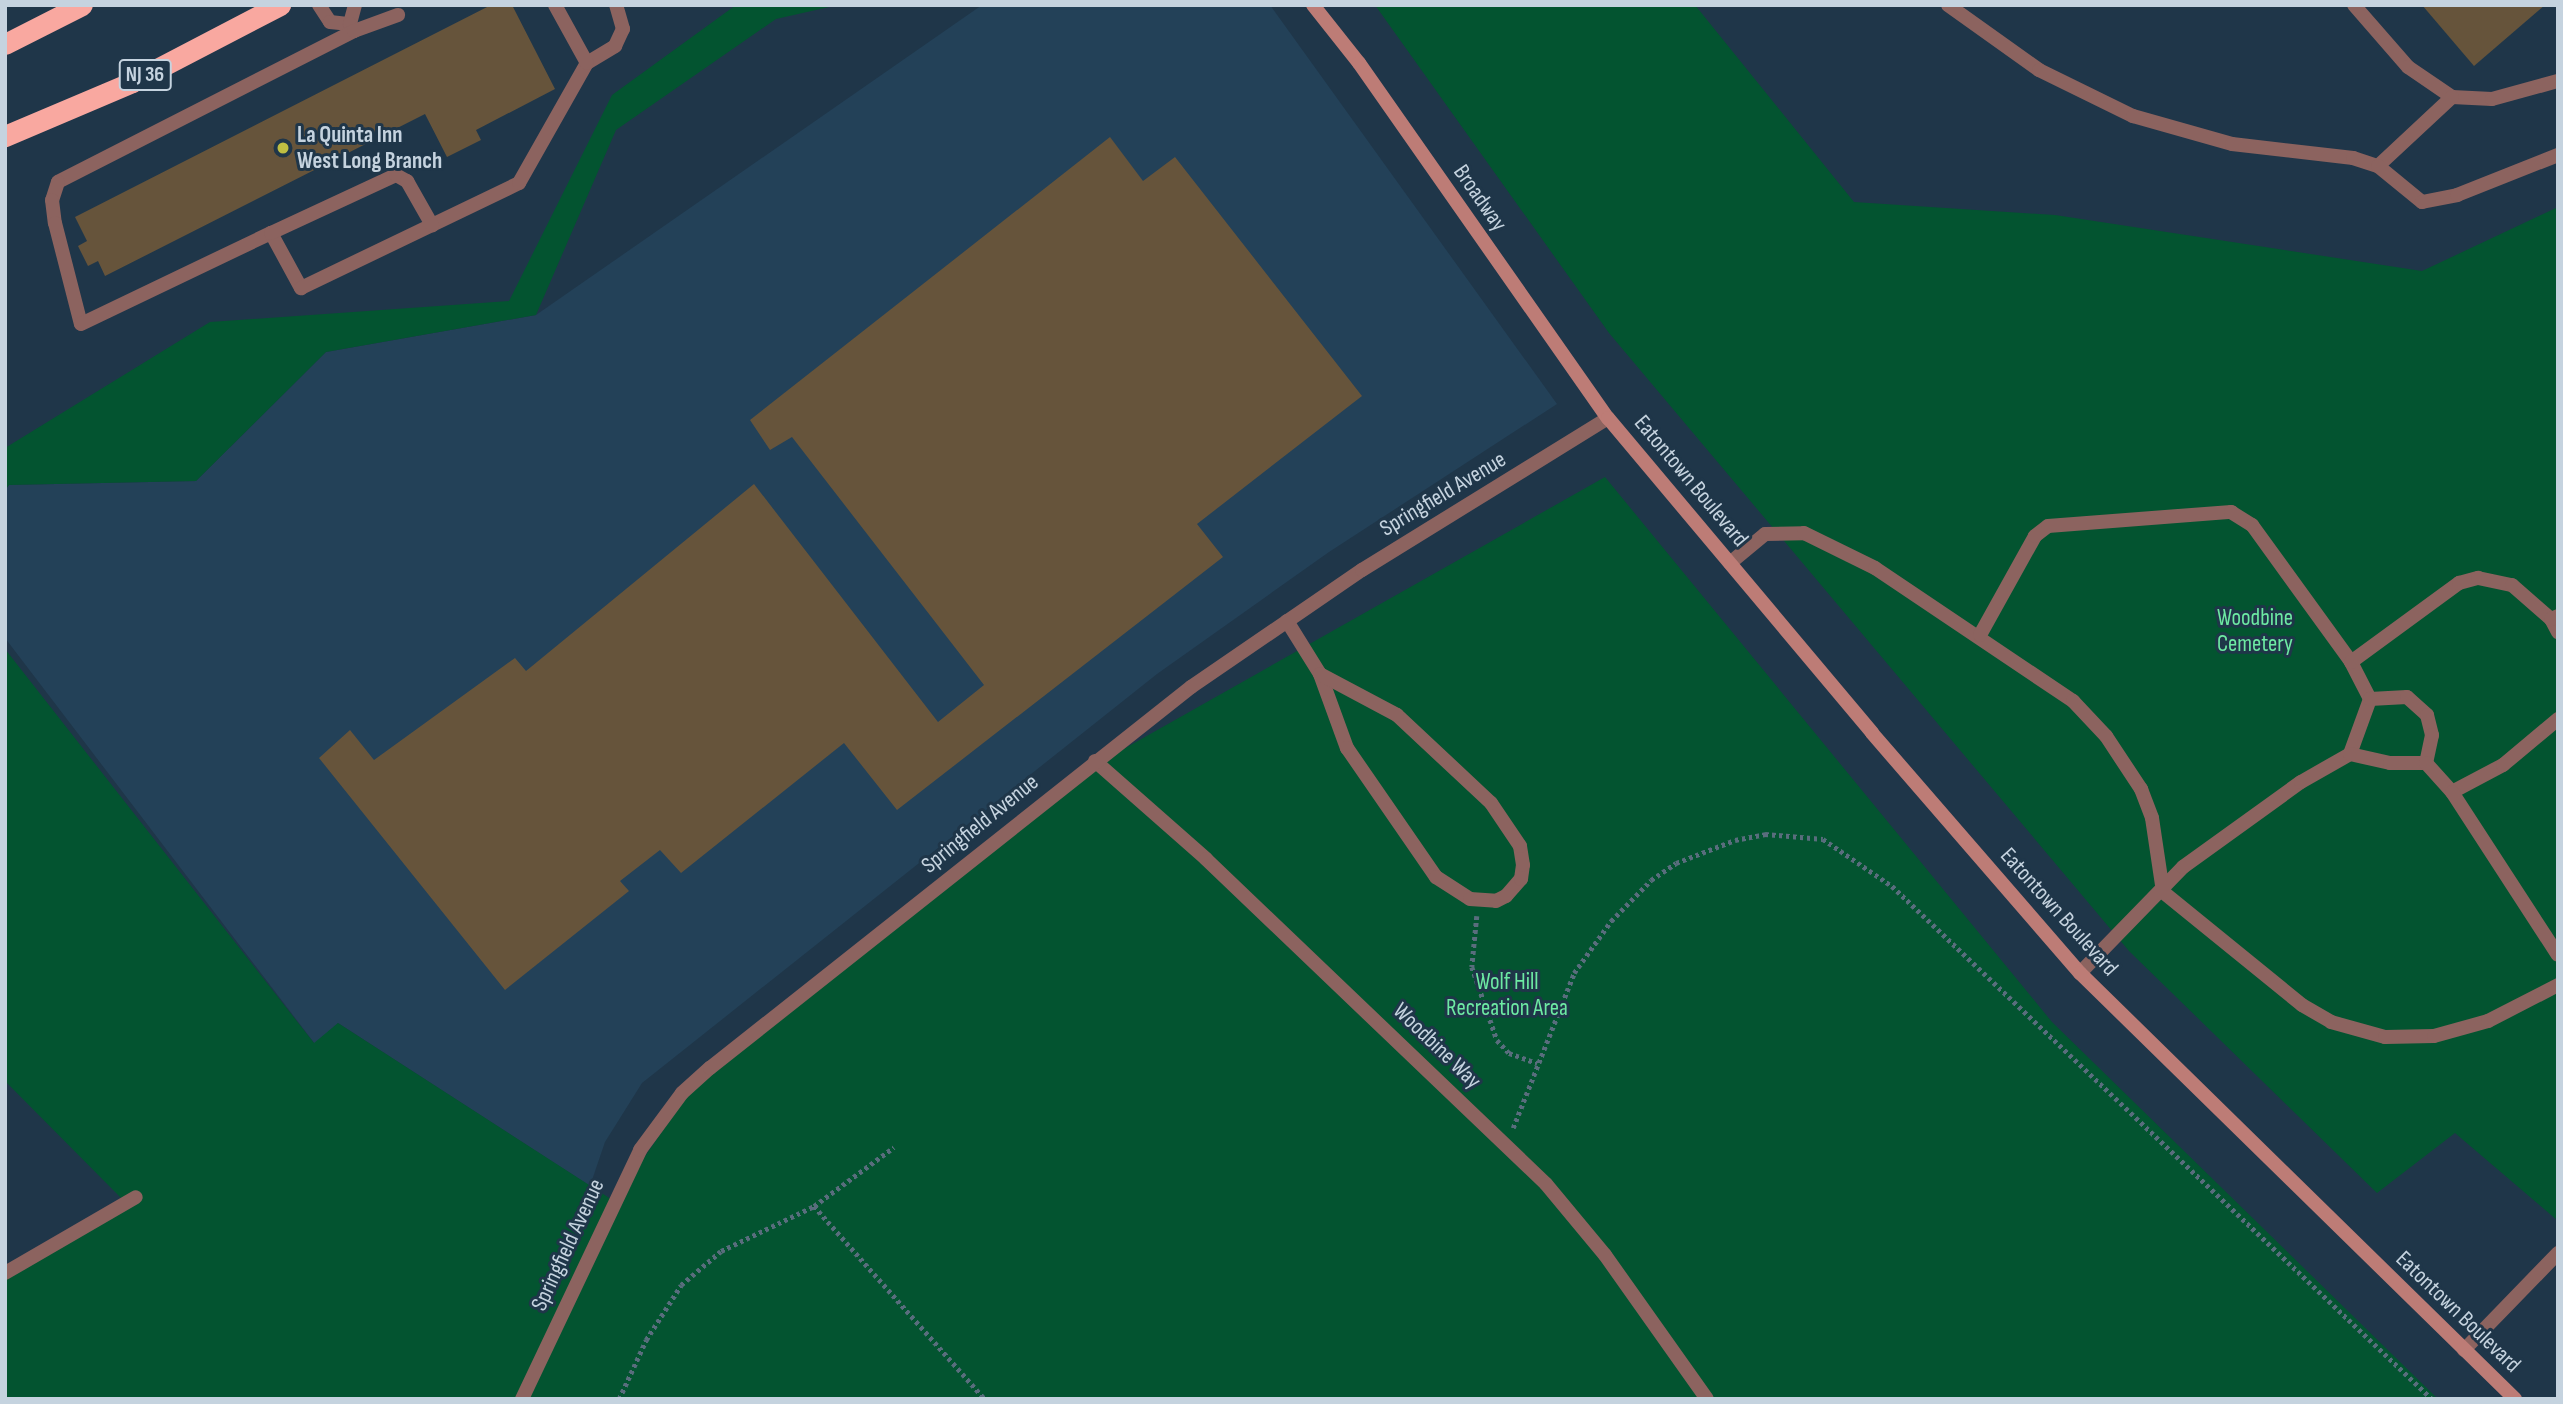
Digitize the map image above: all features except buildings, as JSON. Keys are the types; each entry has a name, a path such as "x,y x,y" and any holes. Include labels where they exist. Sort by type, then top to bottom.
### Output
{"highway":[{"path":"5,44 82,5"},
{"name":"NJ 36","path":"5,136 132,82 280,5"}],"street":[{"path":"319,5 330,22 352,28"},
{"path":"352,28 355,5"},
{"path":"555,5 587,63"},
{"path":"271,233 302,288 519,183 587,63 615,46 623,29 616,5"},
{"name":"Broadway","path":"1313,5 1359,63 1608,418"},
{"path":"1948,5 2039,70 2133,116 2232,144 2328,152 2378,166 2413,198 2431,202 2558,155"},
{"path":"2354,5 2408,66 2436,91 2452,97 2492,99 2558,81"},
{"path":"398,15 352,28 58,182 52,200 81,324 396,175 407,181 432,225"},
{"path":"2378,166 2452,97"},
{"name":"Eatontown Boulevard","path":"1608,418 2080,973 2515,1399"},
{"name":"Springfield Avenue","path":"522,1399 635,1158 682,1093 1095,761 1287,621 1608,418"},
{"path":"1980,635 2035,536 2048,526 2231,512 2252,525 2351,662 2371,699 2350,754 2301,782 2183,867 2164,892 2080,973"},
{"path":"1730,563 1765,534 1804,533 1875,568 1980,635 2073,701 2106,736 2130,770 2152,818 2164,892 2302,1005 2362,1033 2410,1038 2461,1030 2558,985"},
{"path":"2351,662 2459,583 2478,578 2512,584 2556,623"},
{"path":"1287,621 1320,674 1347,748 1365,778 1436,877 1479,901 1506,896 1521,878 1520,846 1491,803 1397,715 1320,674"},
{"path":"2371,699 2407,696 2419,704 2432,735 2426,763"},
{"path":"2452,792 2503,765 2558,719"},
{"path":"2350,754 2390,763 2426,763 2452,792 2558,955"},
{"name":"Woodbine Way","path":"1095,761 1206,859 1507,1146 1573,1213 1707,1399"},
{"path":"5,1273 136,1197"},
{"path":"2464,1350 2558,1253"}],"path":[{"path":"1507,1146 1574,973 1611,921 1651,880 1676,863 1735,840 1765,834 1822,839 1892,886 2432,1399"},
{"path":"1479,901 1472,967 1497,1040 1509,1053 1537,1063"},
{"path":"619,1399 646,1340 681,1285 721,1251 814,1206 894,1147"},
{"path":"814,1206 985,1399"}],"shaded area":[{"path":"982,5 1270,5 1557,404 1329,552 1157,674 642,1083 605,1142 590,1186 338,1023 315,1044 5,638 5,490 9,485 196,481 326,352 536,315"}],"green space":[{"path":"736,5 838,5 776,19 616,130 536,315 326,352 196,481 9,485 5,490 5,448 210,322 509,301 612,95"},
{"name":"Woodbine Cemetery","path":"1375,5 1695,5 1854,202 2055,215 2422,271 2558,207 2558,1221 2455,1133 2377,1193 2129,951 1609,333"},
{"name":"Wolf Hill Recreation Area","path":"1605,477 2052,1022 2438,1399 5,1399 5,1275 128,1205 5,1081 5,649 314,1043 338,1023 614,1201 688,1094 1090,768"}],"place":[{"name":"La Quinta Inn West Long Branch","path":"283,148"}]}
